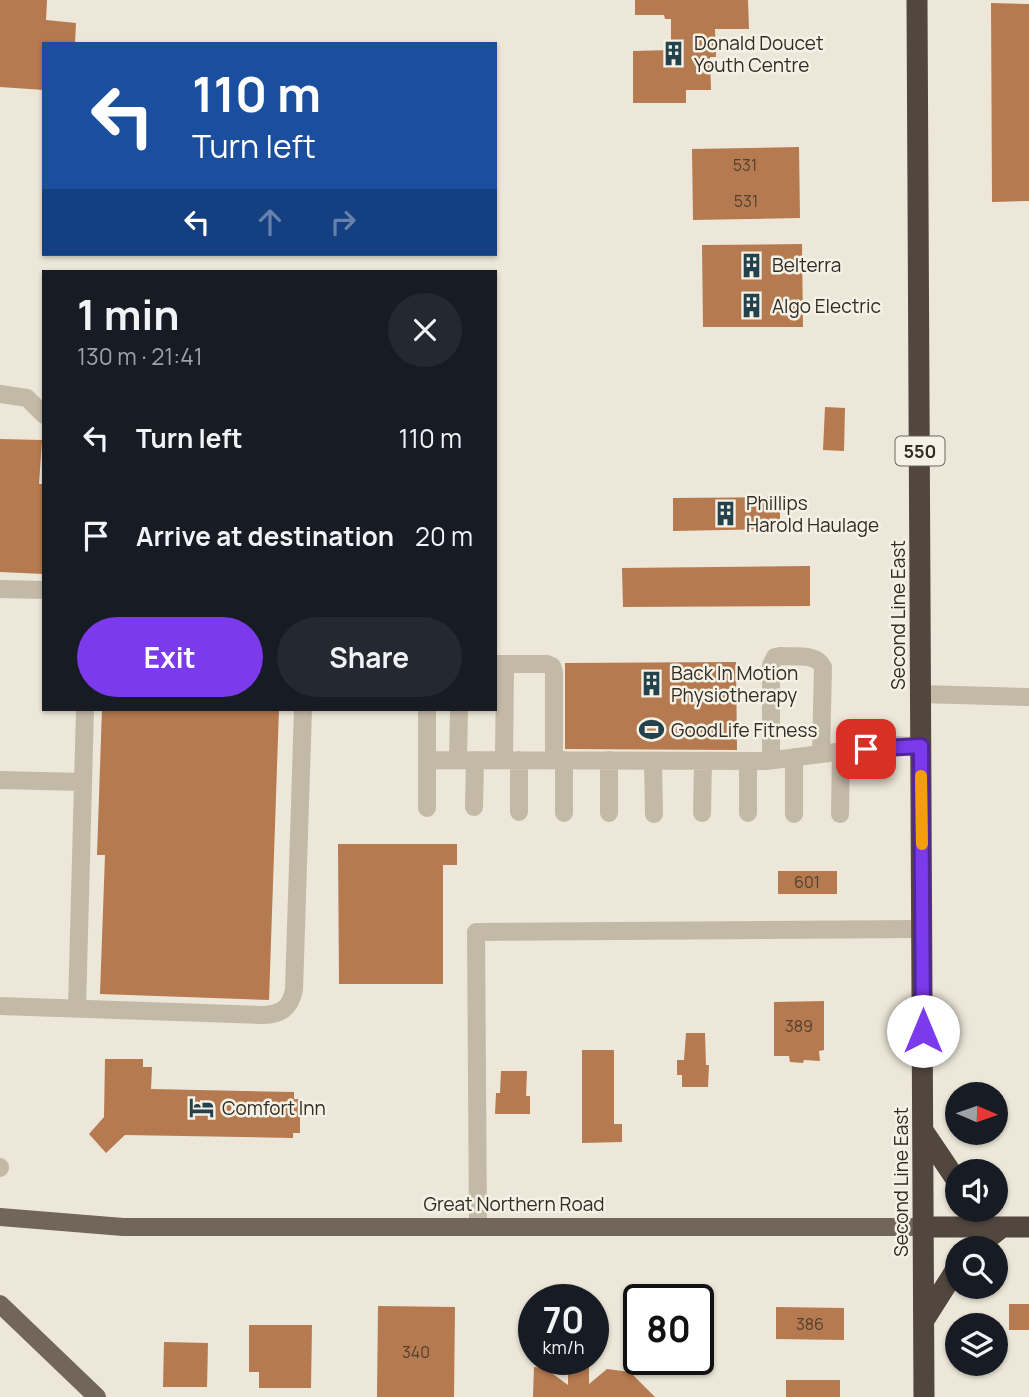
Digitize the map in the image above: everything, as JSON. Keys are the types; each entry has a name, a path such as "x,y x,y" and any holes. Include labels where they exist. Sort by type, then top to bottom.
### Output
{"highway":[{"name":"Second Line East","path":"917,0 924,1397"},
{"path":"924,1132 945,1163"},
{"path":"991,1236 1002,1227 996,1222"},
{"name":"Great Northern Road","path":"924,1227 1029,1227"},
{"path":"923,1322 945,1287"}],"main road":[{"name":"Great Northern Road","path":"0,1217 123,1227 924,1227"},
{"path":"0,1304 97,1397"}],"lane":[{"path":"0,394 27,398 42,409"},
{"path":"0,589 42,590"},
{"path":"771,760 771,665 775,657 780,656 813,657 821,662 821,754"},
{"path":"519,812 500,664 552,666 564,813"},
{"path":"921,695 1029,697"},
{"path":"76,1008 85,711"},
{"path":"0,1006 274,1015 292,1002 303,711"},
{"path":"427,711 427,808"},
{"path":"459,711 474,807"},
{"path":"427,760 748,761 892,746 921,746"},
{"path":"840,814 841,752"},
{"path":"794,757 794,814"},
{"path":"609,760 609,813"},
{"path":"653,761 654,814"},
{"path":"702,813 703,761"},
{"path":"748,761 748,813"},
{"path":"0,780 83,782"},
{"path":"478,1227 476,932 922,929"}],"building":[{"path":"0,0 47,0 46,20 76,23 75,42 42,42 42,90 0,87"},
{"name":"Donald Doucet Youth Centre","path":"635,0 748,0 749,29 715,29 716,57 710,57 711,90 686,90 686,103 633,103 633,51 671,50 671,19 665,19 664,15 635,15"},
{"path":"991,3 1029,4 1029,201 992,202"},
{"path":"799,147 800,218 693,220 692,149"},
{"path":"802,244 803,327 703,327 702,245"},
{"path":"825,407 845,408 844,451 823,450"},
{"path":"0,439 42,440 39,484 42,484 42,574 0,572"},
{"name":"Phillips Harold Haulage","path":"780,497 780,529 673,531 673,498"},
{"path":"810,566 810,606 623,607 622,568"},
{"path":"736,662 737,750 565,749 565,663"},
{"path":"102,711 279,711 269,1000 100,994 105,855 97,855"},
{"path":"338,844 457,844 457,865 443,865 443,984 339,984"},
{"path":"778,871 837,871 837,894 778,894"},
{"path":"824,1001 824,1050 819,1051 820,1061 790,1062 789,1056 774,1056 774,1002"},
{"path":"686,1033 705,1033 706,1065 709,1065 708,1087 682,1087 682,1075 677,1075 677,1060 684,1060"},
{"path":"582,1050 614,1050 614,1124 622,1124 622,1142 582,1143"},
{"name":"Comfort Inn","path":"105,1059 143,1059 143,1067 152,1067 151,1089 294,1092 294,1099 300,1099 300,1133 293,1133 293,1138 125,1135 106,1153 89,1134 104,1117"},
{"path":"501,1071 527,1071 526,1096 530,1096 530,1114 495,1114"},
{"path":"1009,1304 1029,1304 1029,1330 1009,1330"},
{"path":"378,1306 455,1307 454,1397 377,1397"},
{"path":"776,1307 844,1308 844,1340 776,1339"},
{"path":"249,1325 312,1325 311,1388 259,1388 259,1372 249,1372"},
{"path":"164,1342 208,1343 207,1387 163,1387"},
{"path":"609,1369 623,1371 623,1375 633,1375 655,1397 533,1397 534,1375 554,1375 568,1385 568,1375 589,1375 589,1384 600,1375 609,1375"},
{"path":"786,1380 840,1380 840,1397 786,1397"}],"slow traffic":[{"path":"921,776 922,844"}],"place":[{"name":"Donald Doucet Youth Centre","path":"674,54"},
{"name":"Belterra","path":"752,265"},
{"name":"Algo Electric","path":"752,306"},
{"name":"Phillips Harold Haulage","path":"726,514"},
{"name":"Back In Motion Physiotherapy","path":"651,684"},
{"name":"GoodLife Fitness","path":"651,730"},
{"name":"Comfort Inn","path":"202,1108"}],"route":[{"path":"866,749 921,746 923,1031"}]}
